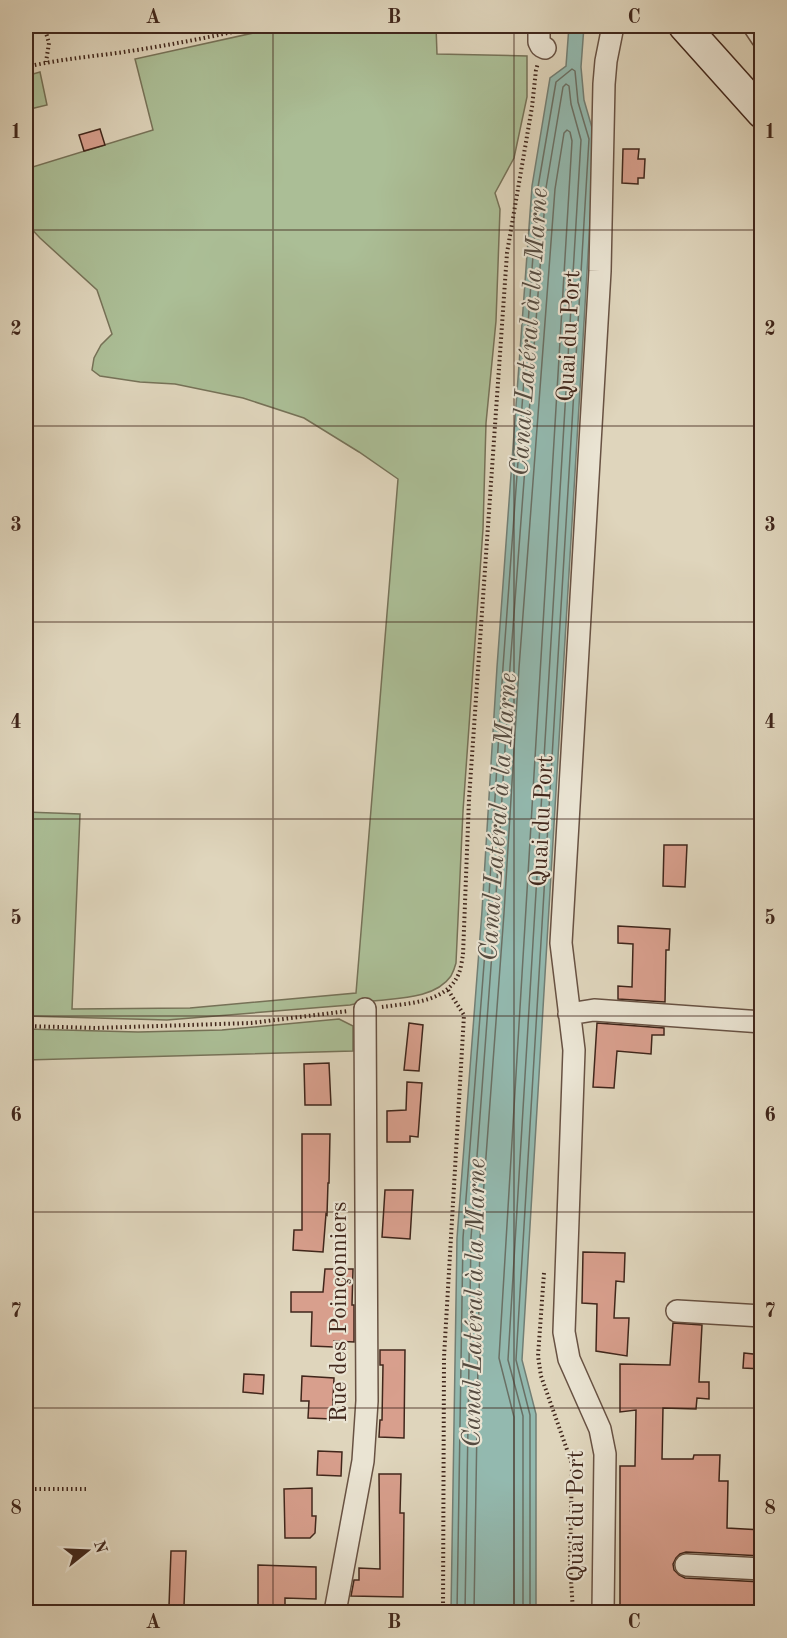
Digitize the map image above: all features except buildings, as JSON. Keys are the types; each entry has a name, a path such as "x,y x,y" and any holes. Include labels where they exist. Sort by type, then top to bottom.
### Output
{"main road":[{"path":"684,26 762,113"}],"street":[{"path":"538,26 539,42 544,48"},
{"name":"Quai du Port","path":"603,1612 605,1454 600,1429 568,1359 564,1332 573,1050 561,944 600,271 604,84 613,26"},
{"path":"754,26 762,38"},
{"name":"Rue des Poinçonniers","path":"335,1612 363,1461 367,1401 365,1009"},
{"path":"569,1014 594,1010 762,1022"},
{"path":"677,1311 762,1316"},
{"path":"686,1565 762,1569"}],"path":[{"path":"44,26 49,43 46,62"},
{"path":"26,68 46,62 210,38 258,26"},
{"path":"26,1026 94,1028 251,1023 428,1000 448,990 459,973 463,955 470,787 507,252 532,107 536,70"},
{"path":"443,1612 444,1357 464,1015 448,990"},
{"path":"26,1489 88,1490"}],"green space":[{"path":"285,26 436,26 437,54 527,56 527,97 514,158 495,193 500,209 496,321 486,423 483,529 463,811 456,963 451,976 444,984 426,993 350,1005 167,1020 26,1016 26,812 80,814 72,1009 190,1008 356,993 398,479 304,418 243,398 175,384 100,376 92,370 94,358 101,345 112,334 97,290 26,223 26,169 153,130 135,59"},
{"path":"40,72 47,105 26,110 26,76"},
{"path":"339,1019 353,1026 353,1051 26,1060 26,1029 138,1032 222,1030"}],"water":[{"name":"Canal Latéral à la Marne","path":"569,26 584,26 581,67 584,100 595,138 522,1360 536,1414 536,1612 451,1612 457,1238 532,186 550,78 566,66"}]}
